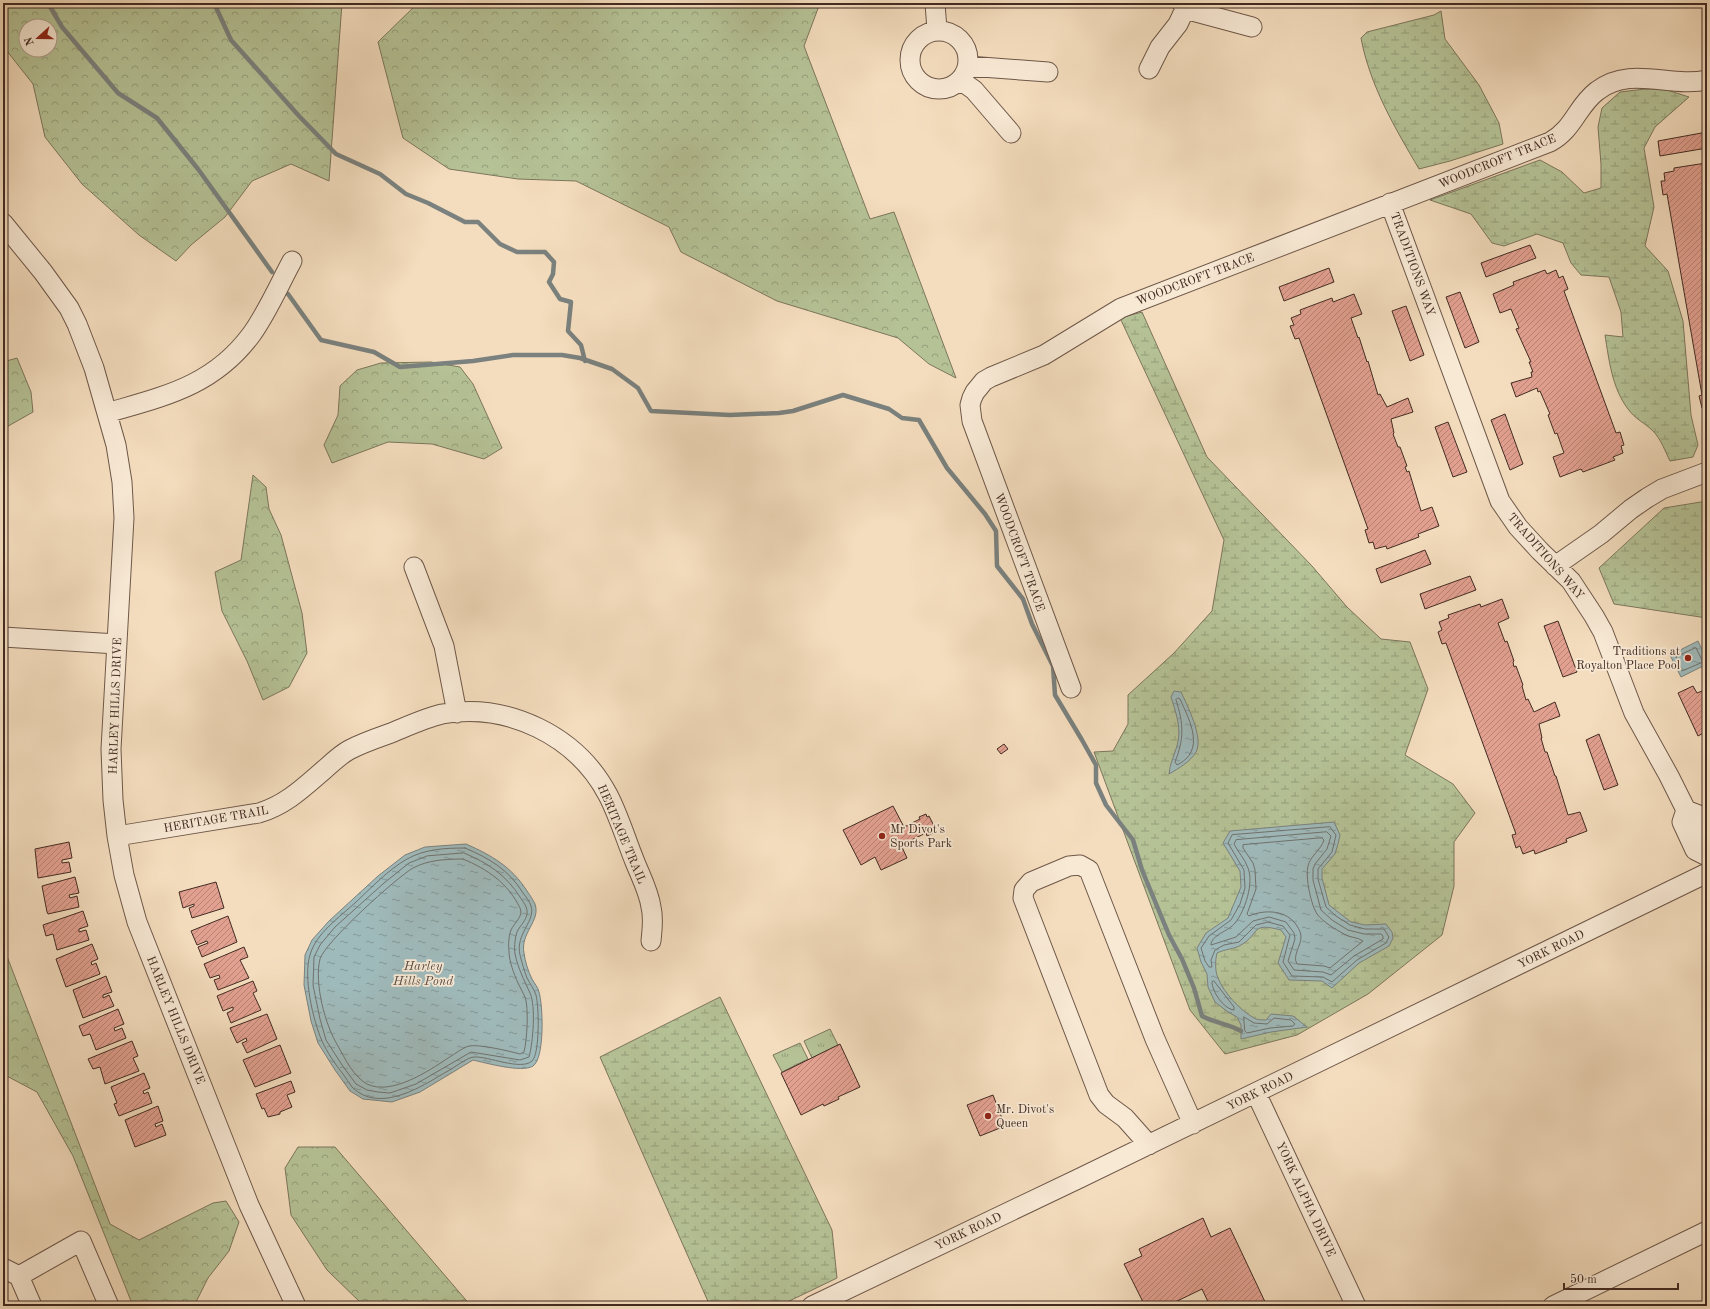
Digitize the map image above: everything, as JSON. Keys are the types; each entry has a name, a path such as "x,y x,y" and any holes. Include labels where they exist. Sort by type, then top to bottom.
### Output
{"street":[{"path":"935,3 937,30"},
{"path":"1149,69 1160,47 1178,24 1184,6 1252,28"},
{"path":"937,30 946,31 955,35 966,48 968,57 964,73 953,86 944,89 934,89 925,86 912,72 910,54 914,45 928,32 937,30"},
{"path":"964,73 1048,72"},
{"path":"964,73 974,90 1011,133"},
{"name":"WOODCROFT TRACE","path":"1070,688 972,421 970,406 975,392 984,381 1044,355 1121,308 1560,137 1574,121 1589,98 1597,90 1606,85 1638,77 1679,82 1707,80"},
{"name":"TRADITIONS WAY","path":"1390,203 1500,501 1518,527 1570,581 1583,598 1603,632 1634,713 1686,810 1699,815 1707,834"},
{"name":"HARLEY HILLS DRIVE","path":"4,226 43,272 69,308 89,354 120,462 124,503 111,749 113,800 117,836 124,875 137,922 249,1206 296,1306"},
{"path":"107,413 157,398 186,387 204,379 225,364 252,334 292,261"},
{"path":"1555,566 1601,534 1647,498 1662,489 1707,472"},
{"path":"414,567 444,646 456,713"},
{"path":"3,637 117,644"},
{"name":"HERITAGE TRAIL","path":"117,836 271,810 293,798 340,756 350,750 442,714 456,713 499,715 526,722 539,728 566,746 593,772 610,799 650,900 653,923 651,941"},
{"name":"TRADITIONS WAY","path":"1686,810 1682,822 1695,850 1707,860"},
{"name":"YORK ROAD","path":"812,1306 1256,1093 1707,860"},
{"path":"1149,1145 1124,1118 1106,1104 1100,1095 1023,898 1024,890 1031,882 1069,866 1080,865 1089,870 1155,1039 1193,1124"},
{"name":"YORK ALPHA DRIVE","path":"1256,1093 1356,1306"},
{"path":"1553,1306 1707,1231"},
{"path":"32,1306 11,1272 81,1241 109,1306"}],"green space":[{"path":"3,3 342,3 329,181 291,164 252,181 225,217 191,245 176,261 139,235 82,184 45,137 33,84 3,46"},
{"path":"418,3 820,3 804,46 870,219 894,212 956,378 929,364 898,338 777,301 681,252 669,227 576,181 518,179 449,169 403,138 378,42"},
{"path":"1441,11 1445,39 1479,85 1499,123 1503,144 1419,169 1384,106 1370,73 1361,38 1367,32 1434,15"},
{"path":"1645,89 1664,89 1689,97 1655,127 1644,148 1654,207 1645,246 1668,271 1683,321 1691,415 1698,445 1693,457 1670,461 1661,441 1656,434 1634,416 1628,409 1618,392 1615,383 1605,335 1623,337 1621,312 1609,277 1581,275 1571,263 1563,243 1537,234 1504,246 1492,243 1471,214 1430,200 1540,160 1562,172 1584,193 1601,188 1598,127 1602,108 1620,92"},
{"path":"1142,312 1207,457 1312,566 1347,607 1381,639 1410,642 1428,689 1405,755 1453,784 1475,813 1454,842 1454,886 1442,935 1368,994 1297,1035 1225,1054 1190,1010 1094,752 1113,751 1128,724 1128,695 1174,653 1212,611 1224,540 1120,318"},
{"path":"17,358 31,392 33,412 3,429 3,362"},
{"path":"431,362 460,367 473,384 502,448 484,459 432,444 388,442 332,463 324,445 338,415 340,386 357,370 381,363"},
{"path":"253,475 266,487 269,509 281,535 302,613 307,653 289,687 263,700 247,661 222,611 215,572 241,560"},
{"path":"1707,501 1707,618 1614,604 1599,568 1664,508"},
{"path":"3,946 110,1224 139,1240 213,1203 226,1201 239,1222 229,1251 208,1278 194,1306 133,1306 73,1156 37,1092 3,1074"},
{"path":"720,997 832,1230 837,1278 779,1306 710,1306 600,1057"},
{"path":"830,1029 838,1045 812,1058 804,1041"},
{"path":"800,1043 808,1059 782,1072 773,1055"},
{"path":"298,1147 335,1147 471,1306 364,1306 327,1270 291,1215 285,1168"}],"water":[{"name":"Traditions at Royalton Place Pool","path":"1698,641 1707,660 1707,664 1681,677 1670,655"},
{"path":"1174,691 1181,692 1187,705 1194,722 1198,746 1191,759 1169,774 1179,733 1178,721 1171,697"},
{"path":"1334,822 1340,835 1338,844 1335,854 1322,869 1322,878 1329,905 1351,922 1365,925 1386,924 1392,932 1393,938 1389,946 1359,963 1332,988 1322,981 1289,980 1278,963 1286,937 1281,930 1264,927 1260,928 1241,945 1217,953 1216,972 1218,978 1228,995 1243,1010 1254,1018 1260,1020 1266,1020 1271,1014 1293,1016 1307,1027 1271,1032 1241,1039 1241,1025 1237,1017 1215,1002 1208,987 1207,974 1201,962 1197,948 1206,933 1228,918 1241,887 1240,871 1223,843 1230,831"},
{"name":"Harley Hills Pond","path":"466,844 492,857 508,868 521,883 535,904 535,916 525,939 524,956 532,979 537,987 540,999 542,1031 540,1053 537,1061 533,1066 528,1068 513,1068 473,1060 420,1092 392,1102 363,1099 350,1091 318,1043 311,1021 304,985 305,955 312,940 329,921 378,876 405,855 425,847"}],"building":[{"path":"1707,132 1707,148 1660,156 1658,141"},
{"path":"1706,163 1707,415 1705,408 1702,408 1699,396 1702,395 1667,194 1663,195 1661,181 1665,181 1664,173 1674,171 1674,168"},
{"path":"1530,245 1536,258 1486,277 1481,263"},
{"path":"1329,268 1334,282 1284,301 1279,287"},
{"path":"1545,270 1547,274 1556,270 1559,278 1563,276 1568,289 1564,291 1616,433 1620,432 1624,445 1621,446 1623,453 1613,457 1615,460 1583,472 1581,469 1560,477 1553,457 1564,453 1557,433 1555,434 1548,415 1550,414 1540,391 1538,392 1537,388 1516,397 1511,383 1532,377 1531,372 1533,372 1529,362 1531,362 1516,329 1519,328 1511,309 1500,313 1493,294 1514,285 1513,282"},
{"path":"1460,292 1479,342 1465,348 1446,297"},
{"path":"1354,294 1362,314 1351,318 1367,362 1368,361 1378,395 1380,394 1387,407 1408,398 1413,412 1391,419 1393,434 1398,447 1400,447 1407,466 1405,467 1407,472 1409,471 1421,511 1432,507 1439,526 1418,534 1419,537 1387,549 1386,546 1375,549 1373,542 1369,543 1365,530 1368,529 1299,338 1295,339 1290,326 1294,325 1291,318 1301,314 1300,310 1332,298 1333,302"},
{"path":"1406,306 1424,355 1410,361 1392,311"},
{"path":"1505,414 1523,464 1510,470 1491,420"},
{"path":"1448,422 1467,472 1453,477 1435,427"},
{"path":"1425,550 1431,564 1381,583 1376,569"},
{"path":"1470,576 1476,590 1425,609 1420,594"},
{"path":"1502,599 1509,618 1498,623 1505,642 1507,641 1514,661 1514,667 1516,666 1523,685 1526,700 1528,699 1534,712 1555,702 1560,716 1539,724 1541,738 1545,752 1547,752 1556,776 1568,815 1580,812 1587,831 1566,839 1567,842 1535,854 1534,850 1523,854 1520,846 1516,848 1512,835 1516,834 1446,643 1442,644 1438,632 1442,630 1439,622 1449,618 1448,615 1480,604 1481,607"},
{"path":"1558,621 1577,672 1563,677 1544,626"},
{"path":"1693,686 1697,693 1707,689 1707,731 1698,736 1678,693"},
{"path":"1599,734 1618,785 1604,790 1586,740"},
{"path":"1004,744 1008,749 1001,754 997,749"},
{"path":"893,806 904,827 920,819 919,817 926,814 927,817 929,816 935,828 933,829 935,832 927,836 926,833 901,845 907,858 881,870 875,857 861,865 843,830"},
{"path":"69,842 72,858 62,860 62,863 69,862 71,872 38,878 35,849"},
{"path":"75,877 79,893 69,895 70,898 77,896 79,907 48,914 42,886"},
{"path":"216,882 224,908 192,918 189,908 194,906 194,904 183,908 179,892"},
{"path":"83,911 88,926 79,929 79,932 86,930 89,940 57,950 53,934 46,936 43,925"},
{"path":"228,916 237,942 202,957 198,947 208,943 207,941 197,945 191,931"},
{"path":"92,944 98,959 91,962 92,965 96,963 100,974 66,987 56,959"},
{"path":"244,947 248,957 240,960 249,978 218,990 214,980 220,978 219,975 210,978 204,964"},
{"path":"106,976 112,992 103,995 103,998 109,995 114,1006 83,1018 73,990"},
{"path":"253,981 257,991 253,993 261,1010 231,1023 227,1013 233,1010 233,1007 223,1011 217,996"},
{"path":"118,1009 124,1024 114,1028 115,1031 122,1028 126,1038 96,1050 90,1034 83,1036 79,1026"},
{"path":"267,1014 277,1039 247,1053 242,1043 247,1041 246,1038 237,1043 230,1028"},
{"path":"132,1041 138,1056 133,1058 139,1071 105,1084 100,1067 93,1069 88,1059"},
{"path":"840,1044 860,1087 838,1097 839,1099 824,1106 823,1104 801,1115 781,1073"},
{"path":"280,1045 291,1073 255,1087 243,1060"},
{"path":"144,1073 150,1088 143,1091 144,1094 148,1092 152,1103 119,1116 114,1104 117,1103 111,1087"},
{"path":"291,1081 295,1092 287,1095 292,1107 280,1112 280,1114 268,1117 264,1108 262,1109 256,1094"},
{"path":"993,1095 1005,1126 980,1136 967,1105"},
{"path":"158,1106 163,1121 155,1124 156,1127 162,1124 166,1135 135,1147 125,1120"},
{"path":"1203,1218 1211,1237 1230,1228 1267,1306 1210,1306 1202,1289 1167,1306 1145,1306 1124,1264 1142,1256 1139,1249"}],"waterway":[{"path":"48,3 62,27 118,93 157,118 198,169 272,272"},
{"path":"214,3 231,40 299,116 336,154 380,174 406,194 428,203 465,222 478,222 500,244 517,252 545,252 554,262 553,274 549,282 560,299 571,302 568,331 581,345 585,361"},
{"path":"288,294 321,340 374,352 400,367 473,361 513,355 562,355 580,358 612,369 638,388 651,411 730,415 779,413 793,411 843,395 889,409 902,418 919,420 947,468 985,514 996,531 997,566 1023,599 1032,624 1053,666 1055,695 1096,765 1096,783 1106,805 1133,840 1142,870 1169,935 1182,959 1194,988 1202,1016 1241,1031"}],"place":[{"name":"Traditions at Royalton Place Pool","path":"1688,658"},
{"name":"Mr Divot's Sports Park","path":"882,836"},
{"name":"Mr. Divot's Queen","path":"988,1116"}]}
